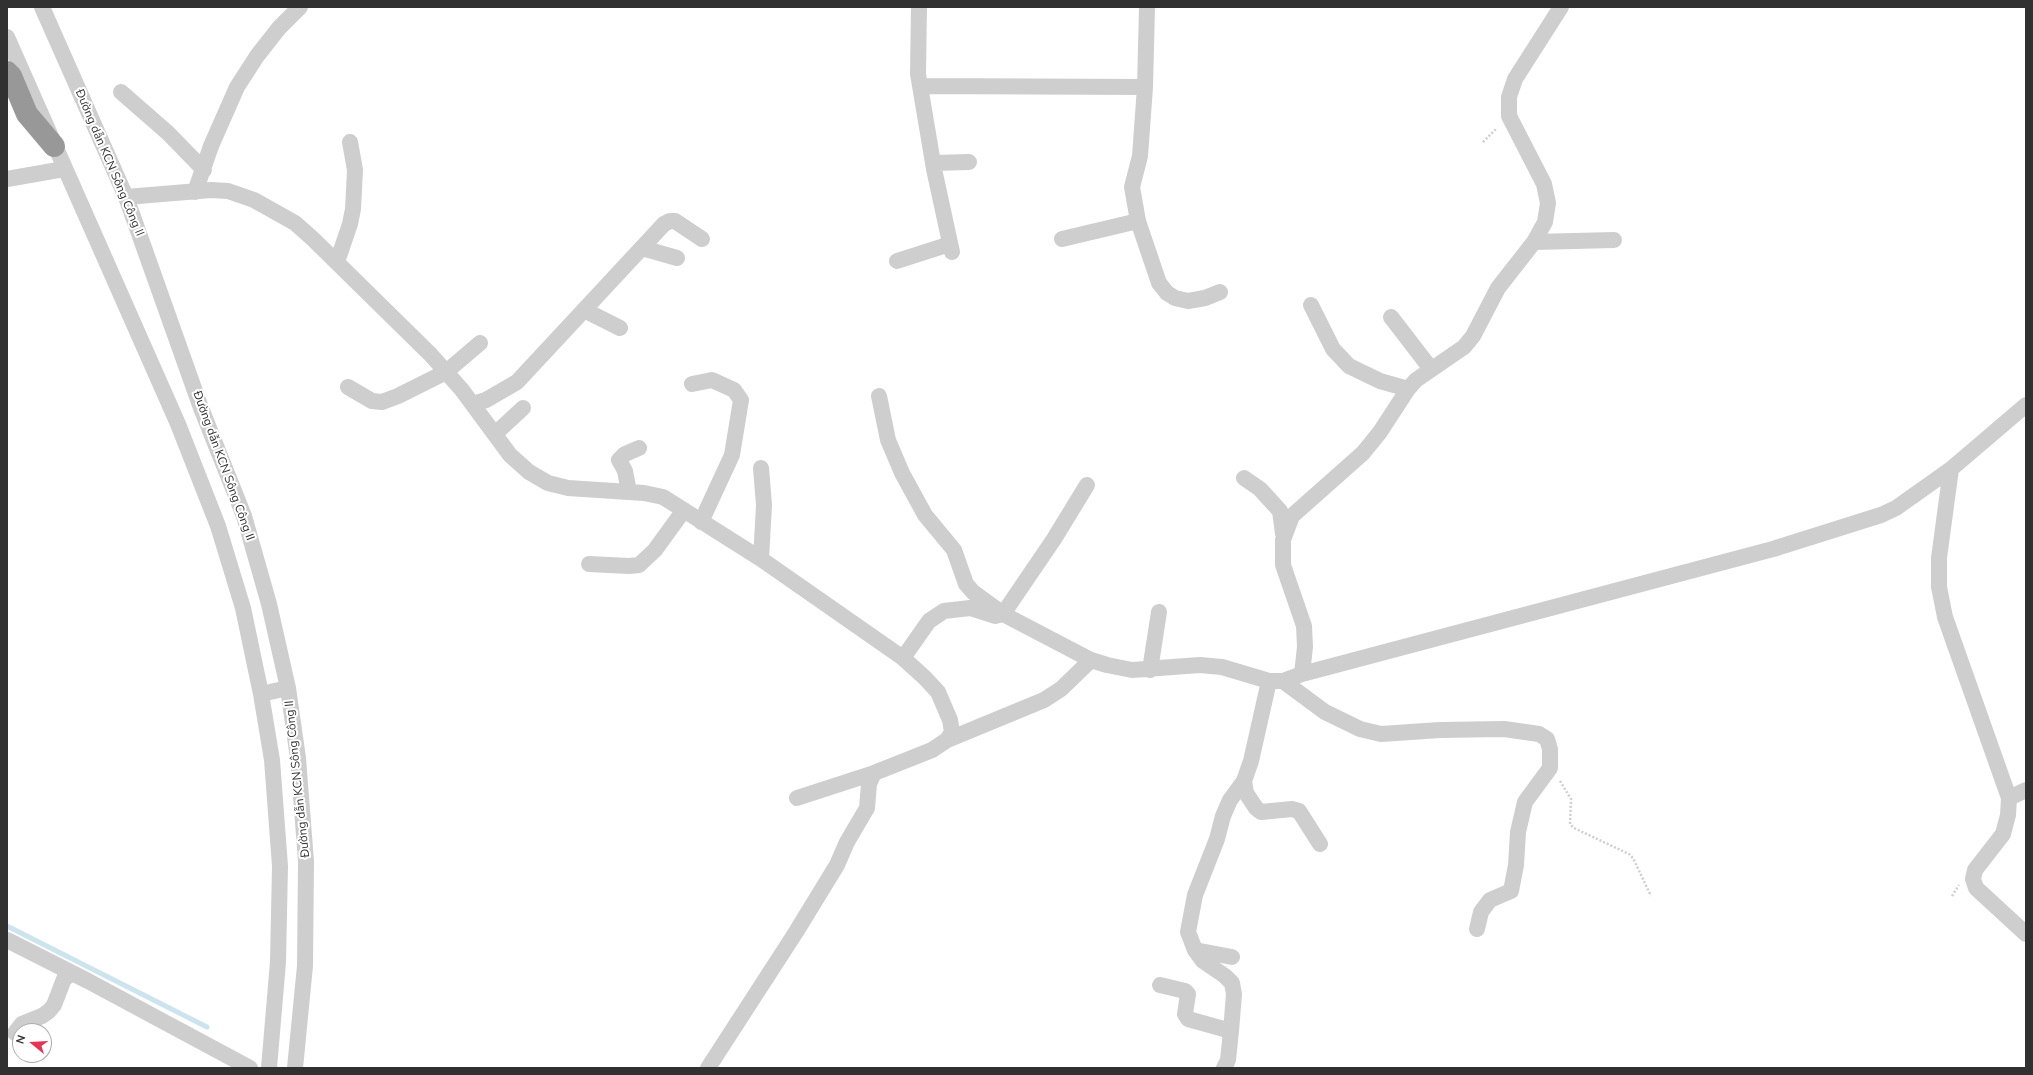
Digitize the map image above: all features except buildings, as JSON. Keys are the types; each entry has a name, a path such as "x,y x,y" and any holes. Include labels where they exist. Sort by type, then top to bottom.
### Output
{"highway":[{"path":"7,72 11,76 27,114 54,146"}],"street":[{"name":"Đường dẫn KCN Sông Công II","path":"42,7 126,197 201,408 244,516 269,604 288,688 298,758 306,861 305,966 295,1068"},
{"path":"195,192 214,140 237,87 257,56 279,28 300,7"},
{"path":"897,261 951,248 918,74 919,7"},
{"path":"1147,7 1145,88 1140,156 1132,187 1138,221 1159,283 1168,293 1175,298 1188,300 1205,298 1220,292"},
{"path":"1283,540 1292,516 1363,453 1380,432 1408,389 1431,369 1464,347 1473,336 1498,288 1534,242 1545,222 1548,203 1544,184 1509,116 1509,97 1515,79 1561,7"},
{"name":"Đường dẫn KCN Sông Công II","path":"7,37 178,424 218,526 243,608 261,694 272,760 280,866 278,962 269,1068"},
{"path":"920,86 1145,88"},
{"path":"121,92 168,133 204,170"},
{"path":"337,262 350,224 353,209 355,170 350,142"},
{"path":"934,163 970,162"},
{"path":"7,179 64,168"},
{"path":"126,197 211,190 228,191 254,200 295,223 337,262 446,372 473,404 510,455 529,472 548,483 568,488 644,493 663,497 761,559 903,658 926,678 938,692 950,720 952,732 947,740"},
{"path":"473,404 486,400 517,382 664,224 670,221 681,224 702,239"},
{"path":"1062,239 1138,221"},
{"path":"1534,242 1614,240"},
{"path":"642,248 677,258"},
{"path":"1311,305 1333,349 1349,366 1380,381 1408,389"},
{"path":"584,310 620,328"},
{"path":"1391,317 1431,369"},
{"path":"348,387 372,401 382,402 398,396 446,372 480,343"},
{"path":"692,384 712,380 734,390 741,400 732,455 701,522"},
{"path":"878,396 888,440 902,473 925,515 954,550 966,584 973,592 1003,614 1091,660 1107,666 1132,670 1150,670 1200,665 1222,667 1276,681 1325,712 1360,729 1382,734 1440,730 1504,729 1540,734 1547,739 1550,749 1550,768 1525,802 1518,832 1516,865 1511,891 1490,900 1481,912 1477,929"},
{"path":"1276,681 1773,549 1874,517 1896,508 1951,469 2026,405"},
{"path":"495,434 522,408"},
{"path":"629,492 625,471 619,460 625,454 639,448"},
{"path":"761,468 764,505 761,559"},
{"path":"1951,469 1938,558 1939,587 1944,617 2009,798 2008,819 2003,834 1975,870 1973,879 1976,888 2026,934"},
{"path":"1244,478 1260,489 1280,511 1283,540 1283,565 1304,626 1305,647 1302,674"},
{"path":"903,658 929,621 944,611 970,608 995,616 1003,614 1054,539 1087,485"},
{"path":"589,564 639,565 655,550 684,510"},
{"path":"1150,670 1159,612"},
{"path":"798,798 874,773 932,750 947,740 1044,700 1061,689 1091,660"},
{"path":"1224,1068 1228,1060 1232,1031 1234,994 1232,983 1225,976 1203,961 1195,950 1188,932 1195,895 1218,839 1230,800 1244,781 1276,681"},
{"path":"261,694 288,688"},
{"path":"708,1068 796,932 836,866 847,842 867,808 869,784 874,773"},
{"path":"1244,781 1246,793 1256,808 1261,812 1292,809 1299,811 1320,844"},
{"path":"2009,798 2026,790"},
{"path":"7,940 250,1068"},
{"path":"1195,950 1232,957"},
{"path":"24,1023 42,1016 49,1011 54,1005 64,979 72,973"},
{"path":"1160,985 1185,991 1188,994 1185,1014 1188,1019 1232,1031"}],"path":[{"path":"1550,768 1571,799 1570,824 1574,828 1629,854 1634,858 1651,896"}],"waterway":[{"path":"7,926 207,1027"}]}
